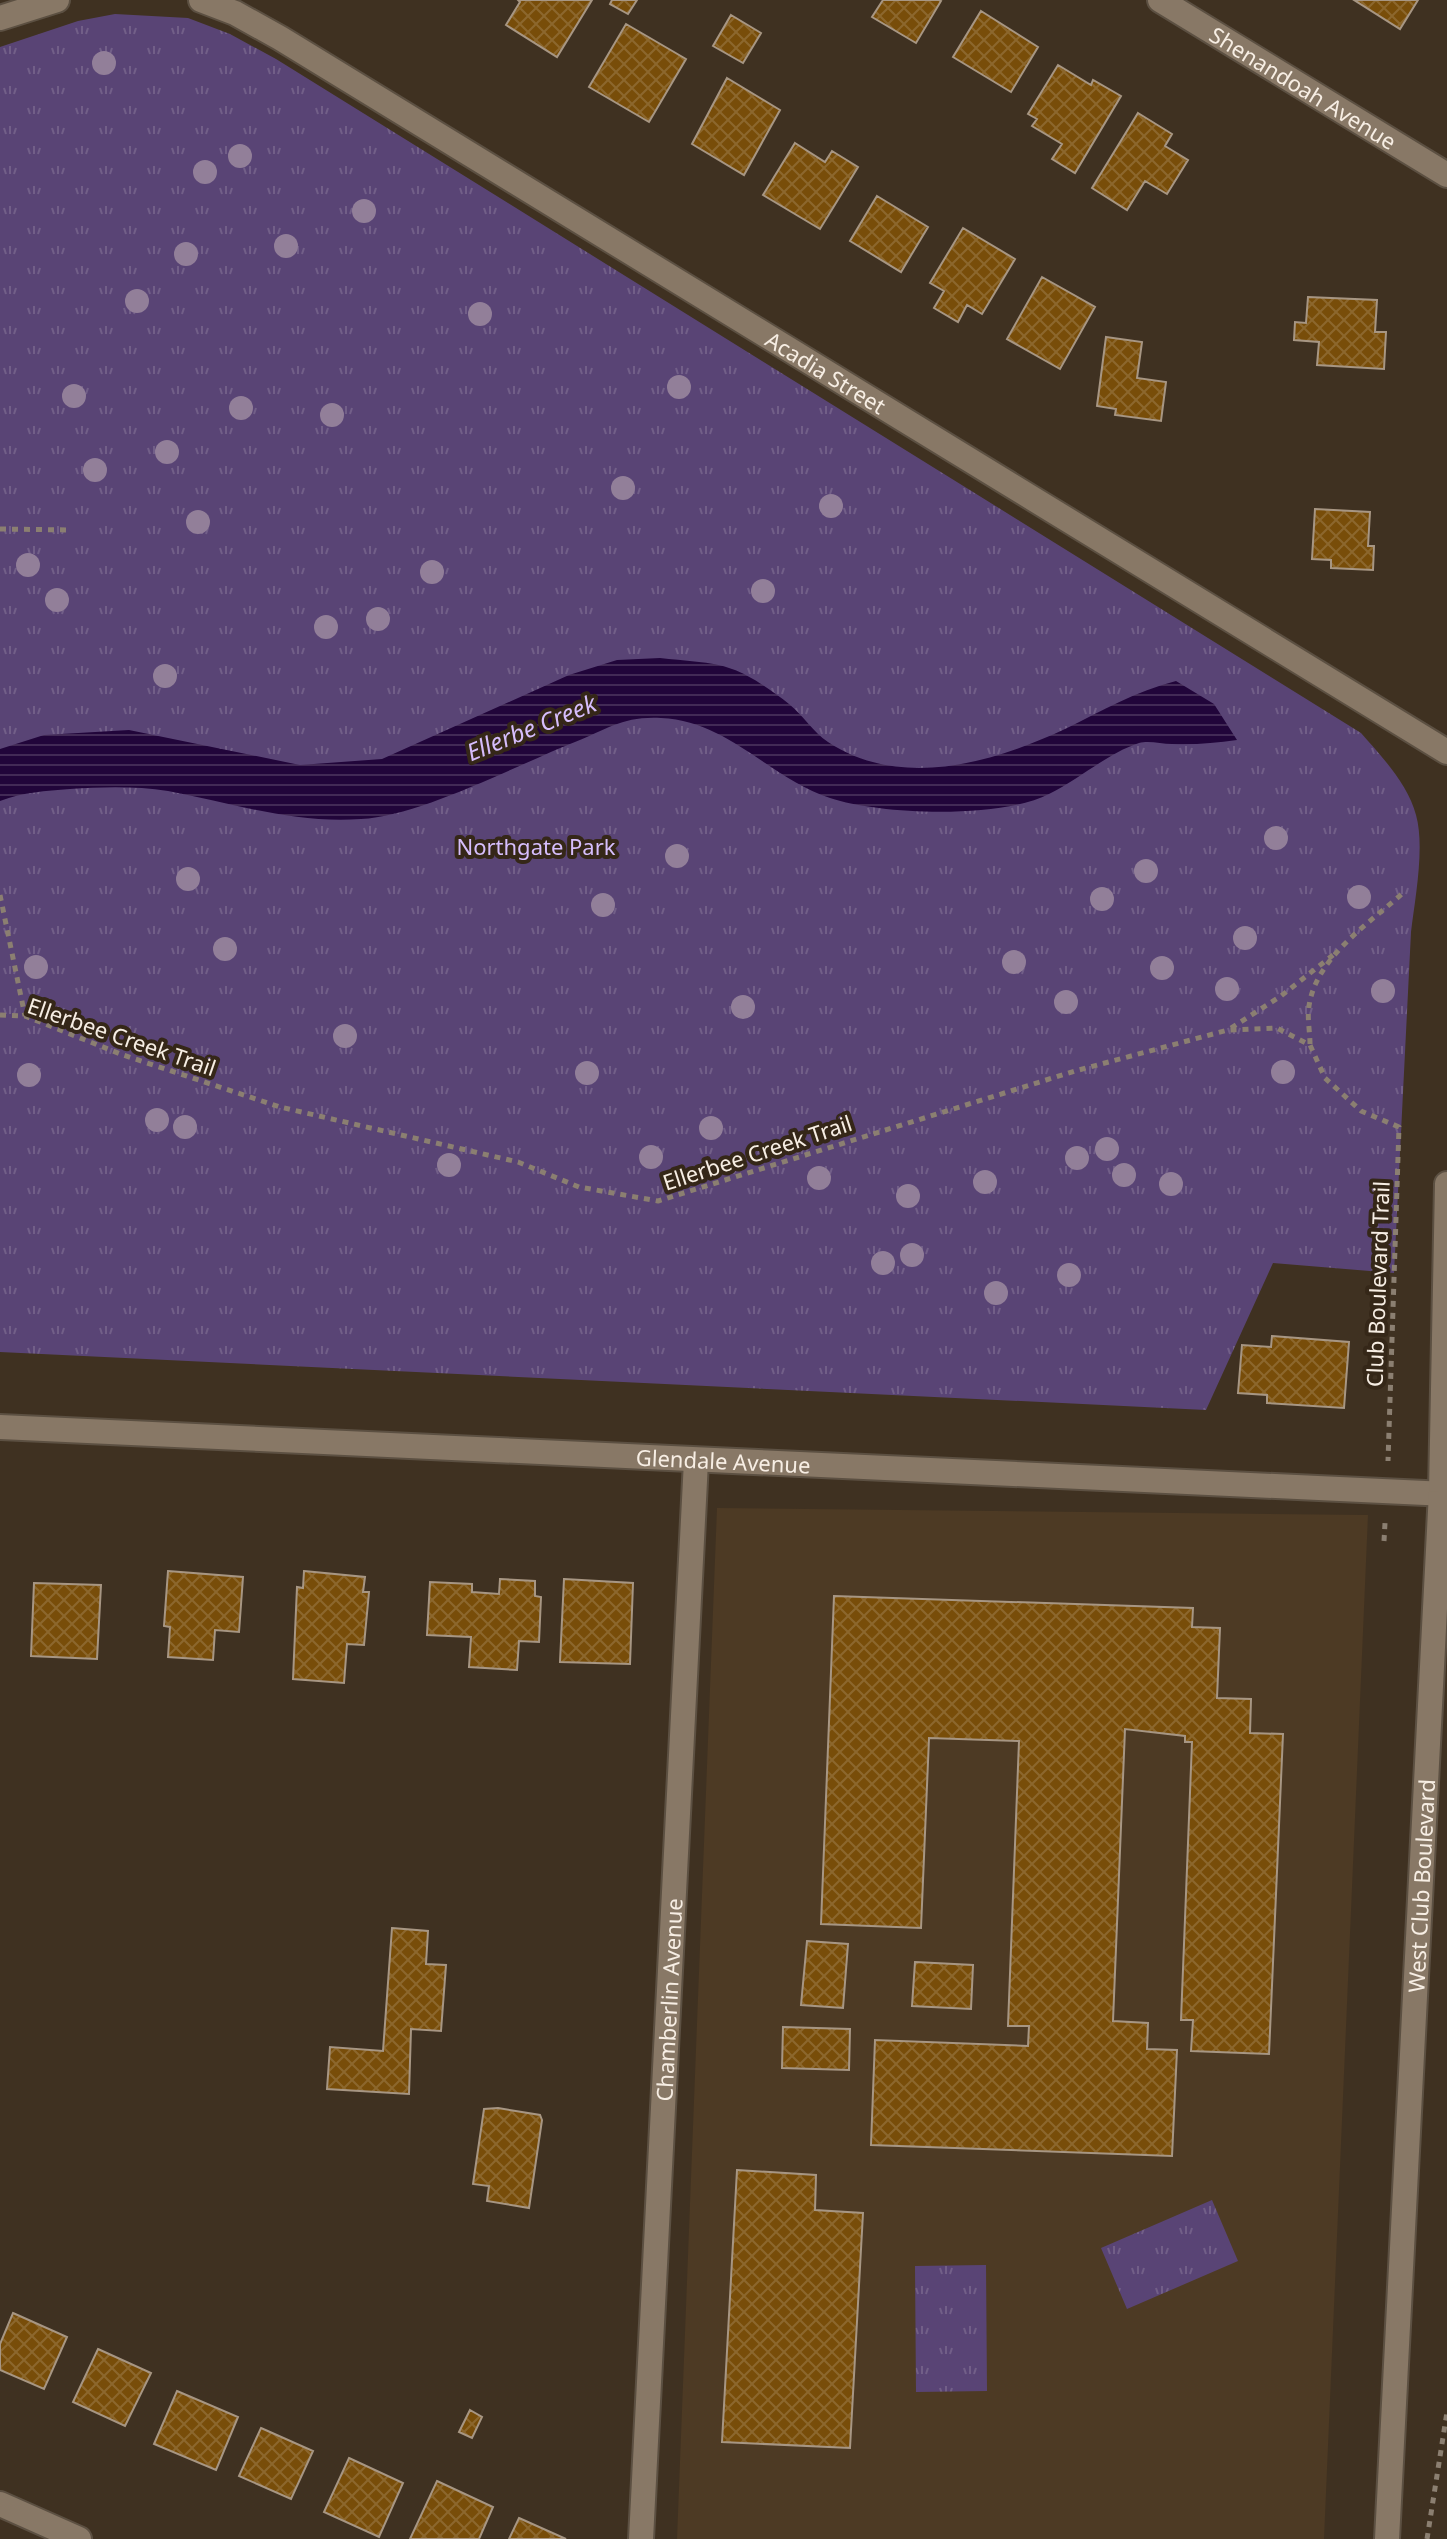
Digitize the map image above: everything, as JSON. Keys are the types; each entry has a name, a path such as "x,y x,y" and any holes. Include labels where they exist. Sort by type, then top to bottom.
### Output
{"street":[{"path":"0,18 57,0"},
{"name":"Acadia Street","path":"201,0 235,13 280,38 1447,752"},
{"name":"Shenandoah Avenue","path":"1160,0 1447,175"},
{"name":"West Club Boulevard","path":"1387,2539 1444,1493 1447,1184"},
{"name":"Glendale Avenue","path":"0,1427 1444,1493"},
{"name":"Chamberlin Avenue","path":"641,2539 696,1461"},
{"path":"0,2504 79,2539"}],"path":[{"path":"0,529 70,530"},
{"path":"1228,1030 1281,996 1404,892"},
{"path":"0,895 25,1016"},
{"path":"1310,1045 1309,1006 1322,974 1340,949"},
{"name":"Ellerbee Creek Trail","path":"0,1015 25,1016 123,1055 280,1107 518,1162 579,1187 658,1201 1075,1071 1228,1030 1277,1028 1310,1045"},
{"name":"Club Boulevard Trail","path":"1310,1045 1325,1078 1361,1111 1399,1127 1388,1442"},
{"path":"1427,2539 1447,2412"}],"shaded area":[{"path":"717,1508 1368,1515 1324,2539 677,2539"}],"green space":[{"name":"Northgate Park","path":"115,14 188,18 230,34 276,59 1361,733 1407,792 1416,815 1420,842 1411,932 1394,1273 1273,1263 1206,1410 0,1352 0,47 78,21"},
{"path":"1212,2200 1238,2261 1127,2309 1101,2248"},
{"path":"986,2265 987,2391 916,2392 915,2266"}],"water":[{"name":"Ellerbe Creek","path":"660,658 715,664 739,672 789,704 828,742 856,757 886,765 916,768 977,761 1037,741 1133,696 1176,681 1214,704 1237,740 1188,744 1139,743 1049,794 1001,808 972,811 909,811 830,798 808,789 708,729 685,721 661,718 616,724 468,788 385,816 336,820 287,816 168,791 131,788 43,791 0,801 0,749 44,735 129,730 300,765 382,759 569,675 617,660"}],"building":[{"path":"518,0 592,0 557,57 506,25 520,2"},
{"path":"612,0 637,0 628,14 610,4"},
{"path":"883,0 941,1 916,43 872,17"},
{"path":"1354,0 1418,0 1400,29"},
{"path":"981,11 1038,47 1011,92 953,57"},
{"path":"731,15 761,33 743,63 713,46"},
{"path":"626,24 686,59 649,122 589,87"},
{"path":"1058,65 1091,85 1093,80 1121,96 1075,173 1052,159 1062,144 1032,126 1037,119 1028,114"},
{"path":"727,78 780,110 744,175 692,144"},
{"path":"1138,113 1172,134 1165,146 1188,160 1167,194 1145,181 1127,210 1092,188"},
{"path":"795,143 825,162 832,151 858,167 820,229 763,195"},
{"path":"877,196 928,227 901,272 850,241"},
{"path":"963,228 1015,259 982,314 967,305 958,322 934,308 944,291 930,283"},
{"path":"1042,277 1095,307 1060,369 1007,339"},
{"path":"1308,297 1377,300 1375,332 1386,332 1384,369 1317,365 1319,342 1294,340 1295,322 1306,323"},
{"path":"1106,337 1142,342 1137,378 1166,382 1161,421 1115,415 1116,409 1097,406"},
{"path":"1315,509 1370,512 1368,546 1374,546 1373,570 1331,568 1331,560 1312,559"},
{"path":"1272,1336 1349,1342 1344,1408 1267,1403 1267,1395 1238,1393 1242,1345 1271,1347"},
{"path":"168,1571 243,1577 239,1632 215,1630 213,1660 168,1657 170,1627 164,1626"},
{"path":"304,1571 365,1577 363,1592 369,1592 364,1645 347,1644 344,1683 293,1679 297,1587 303,1588"},
{"path":"500,1579 535,1581 535,1596 541,1597 539,1642 519,1641 517,1670 469,1667 471,1637 427,1635 430,1582 472,1584 472,1592 499,1594"},
{"path":"564,1579 633,1583 630,1664 560,1662"},
{"path":"34,1583 101,1585 97,1659 31,1656"},
{"path":"834,1596 1193,1608 1192,1627 1220,1628 1217,1698 1251,1699 1250,1733 1283,1734 1269,2054 1191,2051 1193,2020 1181,2020 1192,1742 1185,1742 1185,1736 1125,1729 1113,2021 1148,2023 1147,2049 1177,2050 1172,2156 871,2145 875,2040 1028,2046 1029,2026 1008,2026 1019,1741 929,1738 921,1928 821,1924"},
{"path":"392,1928 428,1931 426,1964 446,1965 441,2031 411,2029 409,2094 327,2089 330,2047 383,2051"},
{"path":"807,1941 848,1944 843,2008 801,2005"},
{"path":"915,1962 973,1965 971,2009 912,2006"},
{"path":"783,2027 850,2029 849,2070 782,2068"},
{"path":"498,2108 540,2115 542,2120 529,2208 487,2201 489,2186 473,2184 484,2109"},
{"path":"737,2170 816,2175 815,2210 863,2213 850,2448 722,2442"},
{"path":"13,2313 67,2337 44,2389 0,2370 0,2344"},
{"path":"98,2349 151,2373 125,2426 73,2402"},
{"path":"177,2391 238,2417 216,2470 154,2444"},
{"path":"470,2410 482,2417 472,2438 459,2432"},
{"path":"261,2428 313,2451 291,2499 239,2476"},
{"path":"349,2458 403,2483 379,2537 324,2512"},
{"path":"437,2481 493,2507 479,2539 410,2539"},
{"path":"519,2518 566,2539 509,2539"}]}
